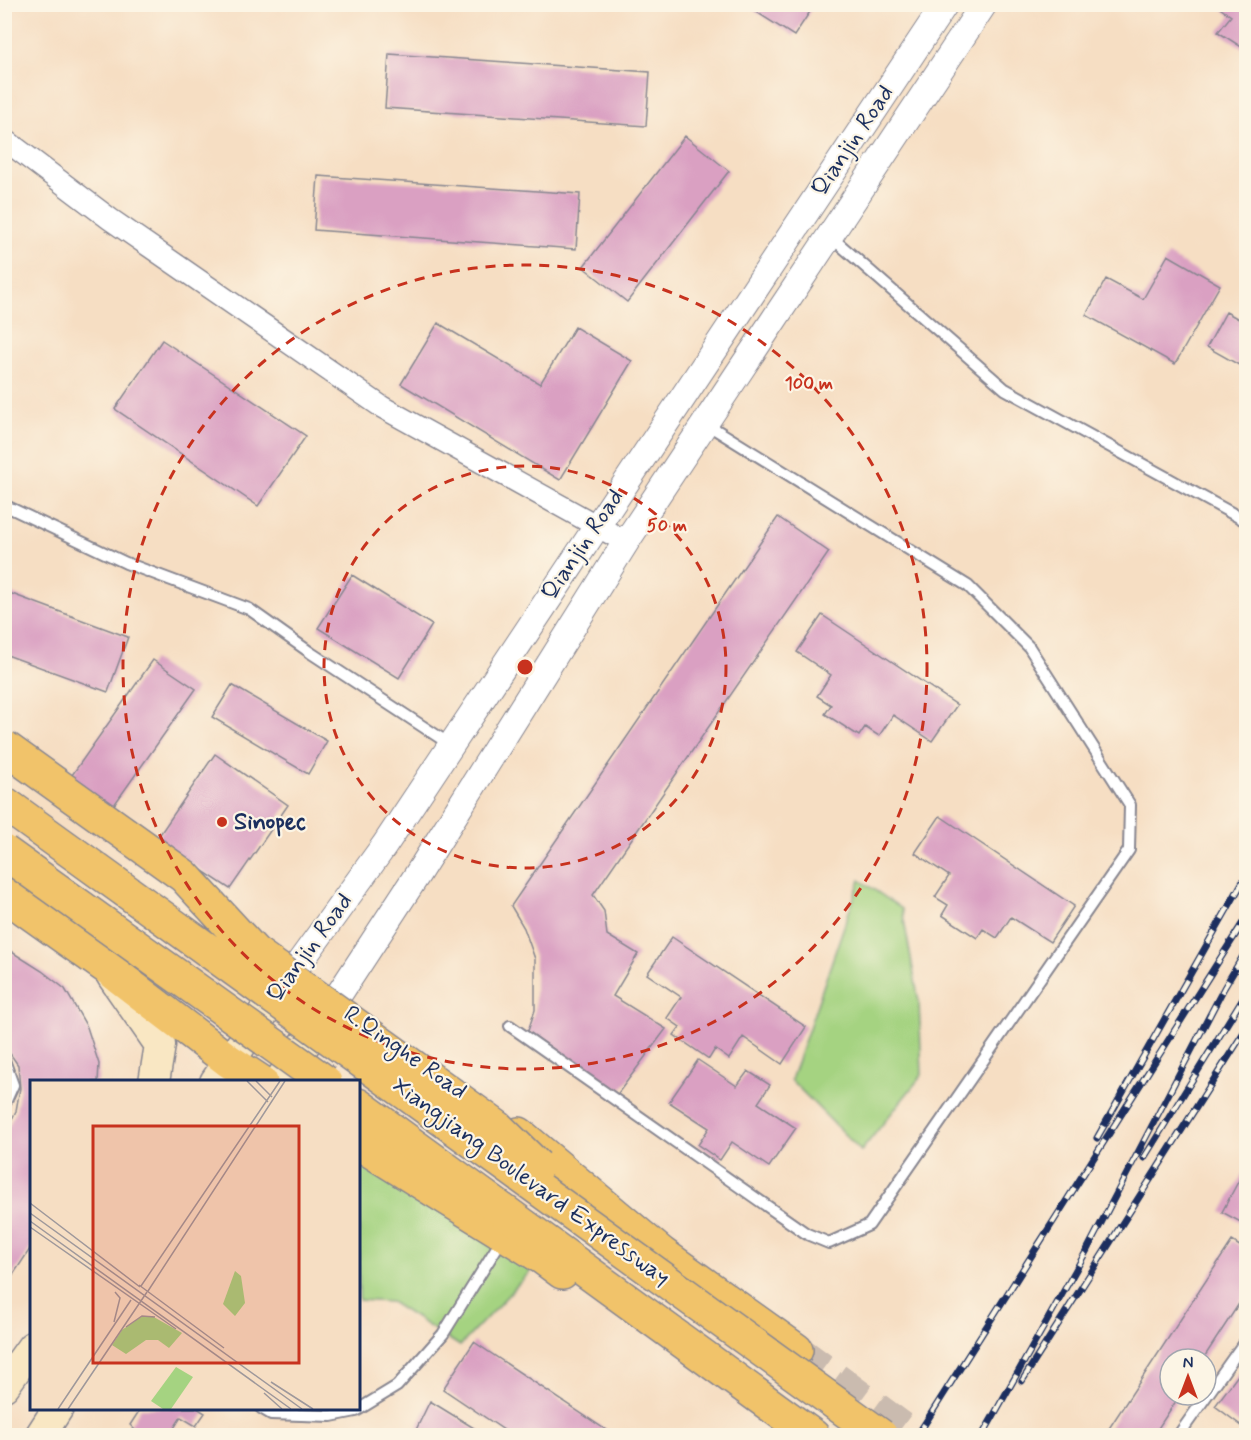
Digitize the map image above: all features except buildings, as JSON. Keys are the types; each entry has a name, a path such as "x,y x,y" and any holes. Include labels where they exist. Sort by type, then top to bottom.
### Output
{"main road":[{"path":"4,747 184,876 254,952 497,1127 630,1254"},
{"name":"R.Qinghe Road","path":"4,768 507,1124 662,1254 796,1350"},
{"name":"Xiangjiang Boulevard Expressway","path":"4,803 881,1436"},
{"path":"4,852 322,1080"},
{"path":"4,894 105,966 222,1071 254,1080"},
{"path":"105,966 160,1045 154,1080"},
{"name":"Qianjin Road","path":"222,1071 292,973"},
{"name":"Qianjin Road","path":"280,1080 334,1002"},
{"name":"Xiangjiang Boulevard Expressway","path":"360,1107 813,1436"},
{"path":"360,1144 543,1258 754,1412"},
{"path":"360,1154 439,1194"},
{"path":"4,1386 30,1350"},
{"path":"40,1436 57,1410"}],"street":[{"name":"Qianjin Road","path":"292,973 384,846 945,4"},
{"name":"Qianjin Road","path":"334,1002 626,542 984,4"},
{"path":"4,139 110,219 382,407 626,542"}],"lane":[{"path":"830,236 1005,389 1246,521"},
{"path":"510,1026 807,1234 829,1243 869,1225 1129,850 1130,805 1029,647 968,586 705,423"},
{"path":"4,505 126,563 249,609 310,653 451,745"},
{"path":"4,1060 13,1085 4,1105"},
{"path":"360,1409 397,1386 443,1334 505,1234"},
{"path":"1178,1436 1246,1340"},
{"path":"264,1410 271,1414 331,1416 358,1410"}],"green space":[{"path":"860,880 902,909 919,1002 922,1075 861,1151 791,1080"},
{"path":"360,1154 543,1258 460,1346 391,1302 360,1300"}],"tunnel":[{"path":"796,1350 913,1436"}],"railway":[{"path":"1097,1138 1246,876"},
{"path":"917,1436 1246,918"},
{"path":"982,1436 1087,1250 1224,988 1246,951"},
{"path":"1144,1158 1246,993"},
{"path":"1022,1381 1246,1029"}],"place":[{"name":"Sinopec","path":"222,822"}]}
